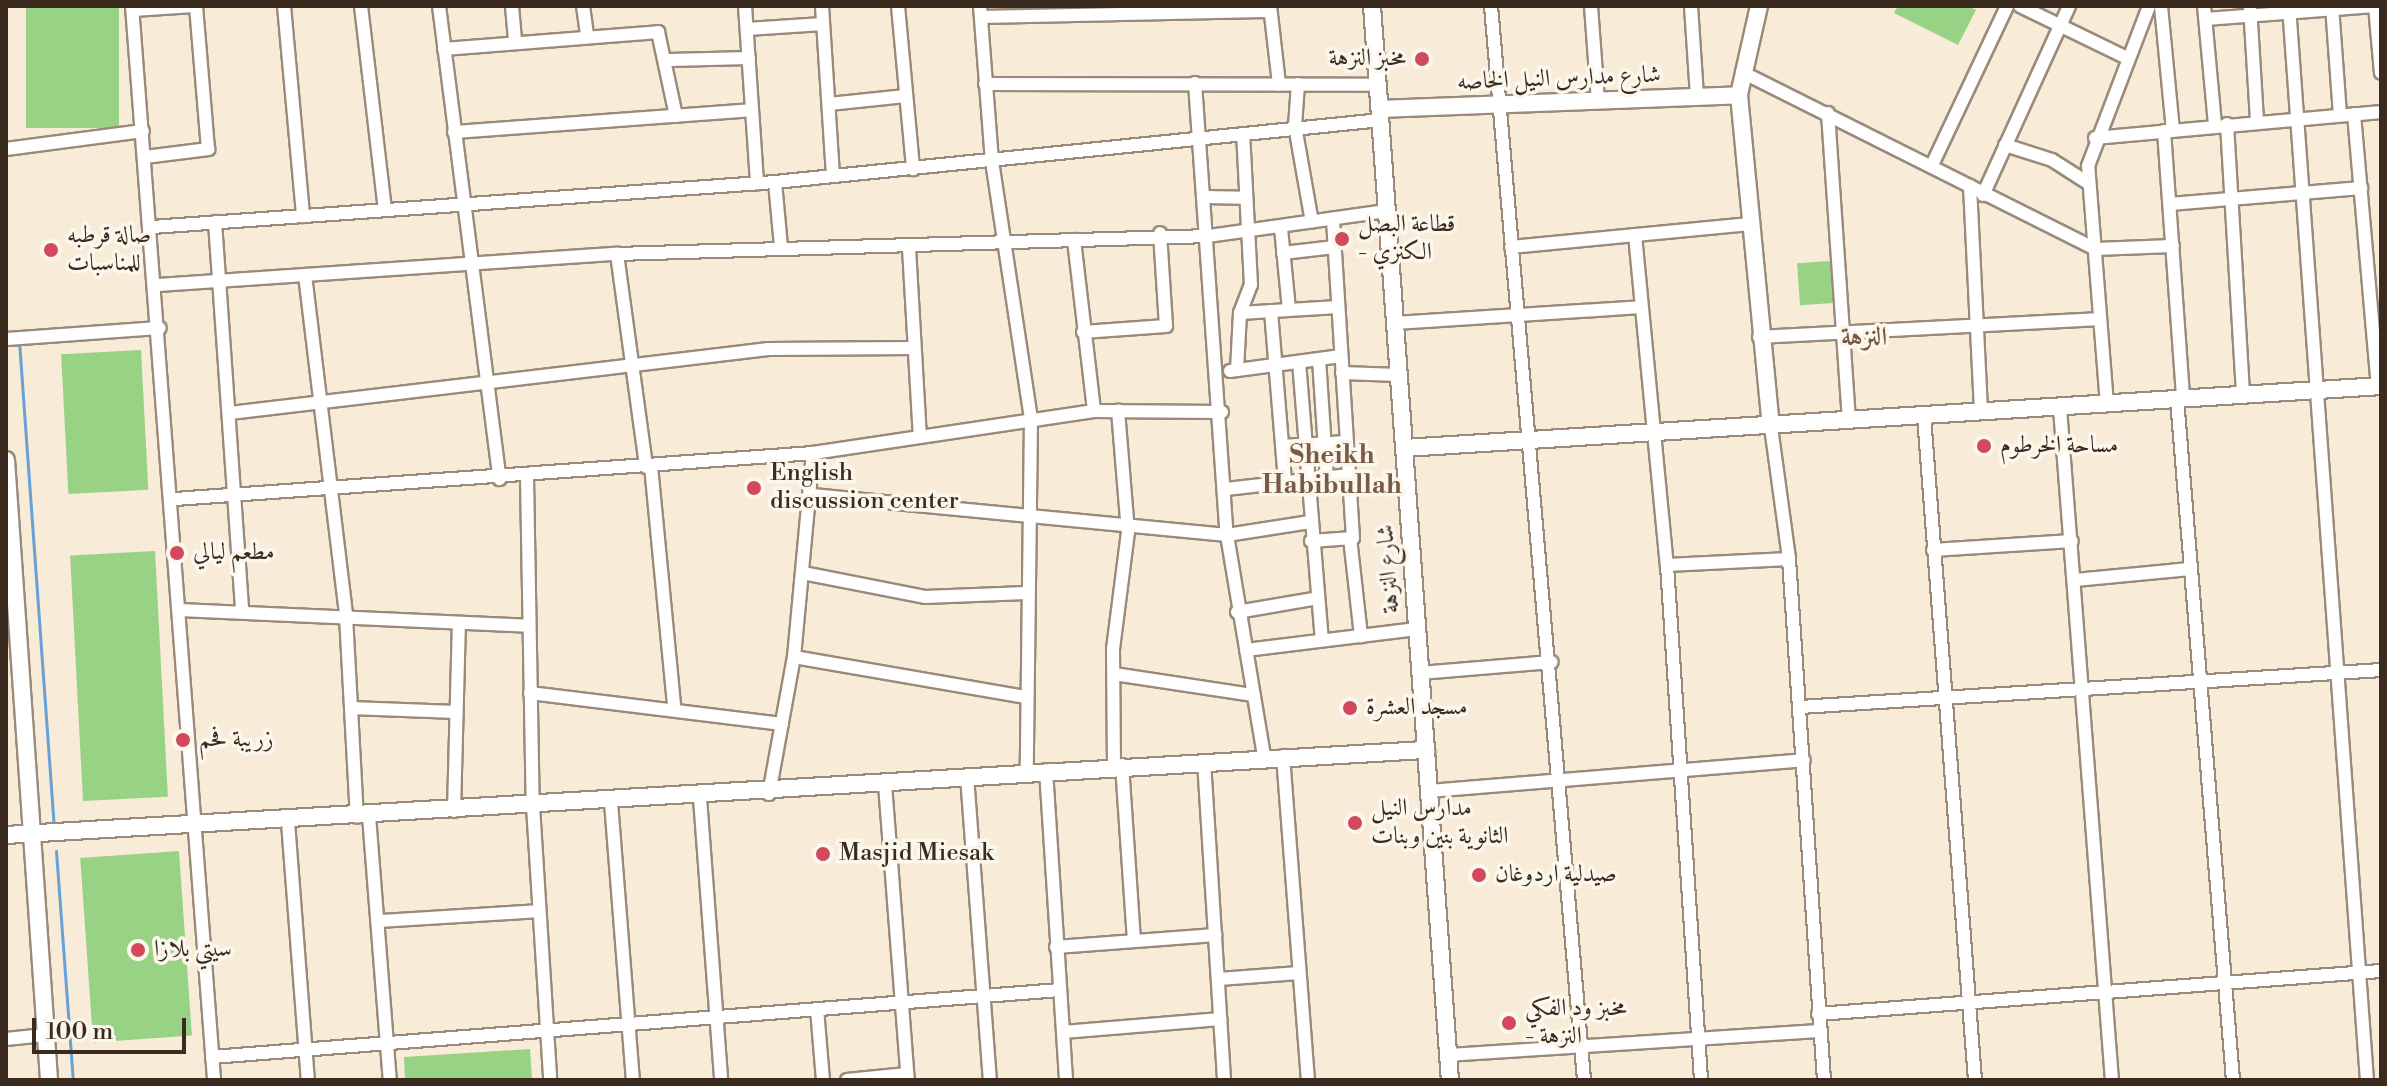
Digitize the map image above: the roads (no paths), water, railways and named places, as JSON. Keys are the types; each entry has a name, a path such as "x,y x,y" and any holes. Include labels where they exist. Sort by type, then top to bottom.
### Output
{"street":[{"path":"145,157 208,149 195,6 132,8 145,157 152,227 175,499 194,827 214,1080"},
{"path":"284,6 303,216"},
{"path":"361,6 385,210"},
{"path":"439,6 467,263 500,479"},
{"path":"512,6 515,41"},
{"path":"583,6 587,35"},
{"path":"745,6 757,184"},
{"path":"822,6 833,176"},
{"path":"898,6 913,169"},
{"name":"شارع النزهة","path":"1372,6 1450,1080"},
{"path":"1491,6 1511,247 1534,439 1584,1080"},
{"path":"1591,6 1598,101"},
{"path":"1691,6 1697,97"},
{"path":"1759,6 1739,95 1759,337 1789,559 1824,1080"},
{"path":"1932,165 2007,6"},
{"path":"2020,6 2127,58"},
{"path":"1983,195 2069,6"},
{"path":"2107,405 2088,183 2095,138 2149,6"},
{"path":"2161,6 2189,569 2227,982 2233,1080"},
{"path":"2243,395 2231,200 2205,13 2374,6 2381,73"},
{"path":"1027,771 1026,593 1031,420 992,161 980,12 1270,8 1279,84"},
{"path":"2332,8 2340,115"},
{"path":"2291,9 2302,194 2322,390 2334,673 2361,972 2367,1080"},
{"path":"2250,11 2257,121"},
{"path":"747,29 823,24"},
{"path":"444,49 587,35 658,32 669,60 676,116"},
{"path":"669,60 749,58"},
{"path":"1742,72 2095,249 2173,246"},
{"path":"1195,83 1221,373 1227,535 1237,612 1264,757"},
{"path":"985,84 1378,85"},
{"path":"1298,84 1295,126 1312,222"},
{"name":"شارع مدارس النيل الخاصه","path":"1380,114 1739,95"},
{"path":"829,104 906,96"},
{"path":"454,132 751,110"},
{"path":"2095,138 2221,124 2381,112"},
{"path":"1828,113 1849,421"},
{"path":"152,227 757,184 1200,142 1380,114"},
{"path":"1404,448 2380,386 2354,114"},
{"path":"6,149 143,131"},
{"path":"1237,370 1240,313 1251,285 1244,233 1243,134"},
{"path":"2005,145 2052,160 2088,183"},
{"path":"775,182 781,247"},
{"path":"1970,186 1981,413"},
{"path":"2170,204 2361,188"},
{"path":"1205,197 1244,198"},
{"path":"157,285 617,254 781,247 1004,245 1160,233 1208,236 1387,211"},
{"path":"1333,219 1350,538 1361,636"},
{"path":"215,222 242,611"},
{"path":"1511,247 1750,224"},
{"path":"1281,228 1289,310"},
{"path":"1083,332 1166,326 1160,233"},
{"path":"1635,235 1651,431 1667,565 1701,1080"},
{"path":"1074,240 1094,411"},
{"path":"1283,253 1335,247"},
{"path":"909,248 920,437"},
{"path":"617,254 648,466 674,706"},
{"path":"305,275 333,491 363,816 380,921 390,1080"},
{"path":"1240,313 1338,307"},
{"path":"1395,323 1640,307"},
{"path":"1271,311 1285,483"},
{"path":"1759,337 2100,319"},
{"path":"6,339 160,328"},
{"path":"230,413 798,347 914,348"},
{"path":"1221,373 1341,356"},
{"path":"1319,359 1327,478"},
{"path":"1299,362 1304,481 1322,640"},
{"path":"1342,373 1399,375"},
{"path":"2060,408 2112,1080"},
{"path":"1118,410 1124,522 1114,674 1118,765 1134,941"},
{"path":"175,499 500,479 813,453 1094,411 1222,412"},
{"path":"1924,416 1975,1080"},
{"path":"1282,446 1347,442"},
{"path":"769,794 794,657 812,495 813,453"},
{"path":"6,460 11,614 49,1080"},
{"path":"1226,489 1349,475"},
{"path":"527,477 533,806 550,1080"},
{"path":"812,495 1028,511 1227,535 1310,522"},
{"path":"1311,541 1350,538"},
{"path":"1933,550 2072,541"},
{"path":"1667,565 1789,559"},
{"path":"2075,580 2189,569"},
{"path":"803,573 925,597 1026,593"},
{"path":"1237,612 1318,598"},
{"path":"180,610 528,626"},
{"path":"454,811 459,623"},
{"path":"1246,650 1417,629"},
{"path":"794,657 1025,697"},
{"path":"1420,673 1552,662"},
{"path":"1800,707 2381,670"},
{"path":"1114,674 1253,695"},
{"path":"530,693 674,706 782,724"},
{"path":"351,708 456,712"},
{"path":"6,835 769,794 1027,771 1426,750"},
{"path":"1283,756 1308,1080"},
{"path":"1429,791 1804,760"},
{"path":"1204,761 1224,1080"},
{"path":"1046,770 1066,1080"},
{"path":"967,776 990,1080"},
{"path":"847,1080 908,1077 885,784"},
{"path":"700,798 721,1080"},
{"path":"611,802 633,1080"},
{"path":"288,822 308,1080"},
{"path":"380,921 539,911"},
{"path":"1056,947 1216,935"},
{"path":"1818,1014 2381,971"},
{"path":"1219,979 1299,973"},
{"path":"212,1057 1059,990"},
{"path":"817,1009 823,1080"},
{"path":"1063,1032 1220,1019"},
{"path":"1448,1055 1820,1031"},
{"path":"6,1039 45,1035"}],"waterway":[{"path":"19,341 54,824"},
{"path":"56,851 73,1080"}],"place":[{"name":"مخبز النزهة","path":"1422,59"},
{"name":"قطاعة البصل - الكنزي","path":"1342,239"},
{"name":"صالة قرطبه للمناسبات","path":"51,250"},
{"name":"مساحة الخرطوم","path":"1984,446"},
{"name":"English discussion center","path":"754,488"},
{"name":"مطعم ليالي","path":"177,553"},
{"name":"مسجد العشرة","path":"1350,708"},
{"name":"زريبة فحم","path":"183,740"},
{"name":"مدارس النيل الثانوية بنين وبنات","path":"1355,823"},
{"name":"Masjid Miesak","path":"823,854"},
{"name":"صيدلية اردوغان","path":"1479,875"},
{"name":"سيتي بلازا","path":"138,950"},
{"name":"مخبز ود الفكي - النزهة","path":"1509,1023"}],"district":[{"name":"النزهة","path":"1864,338"},
{"name":"Sheikh Habibullah","path":"1332,471"}]}
